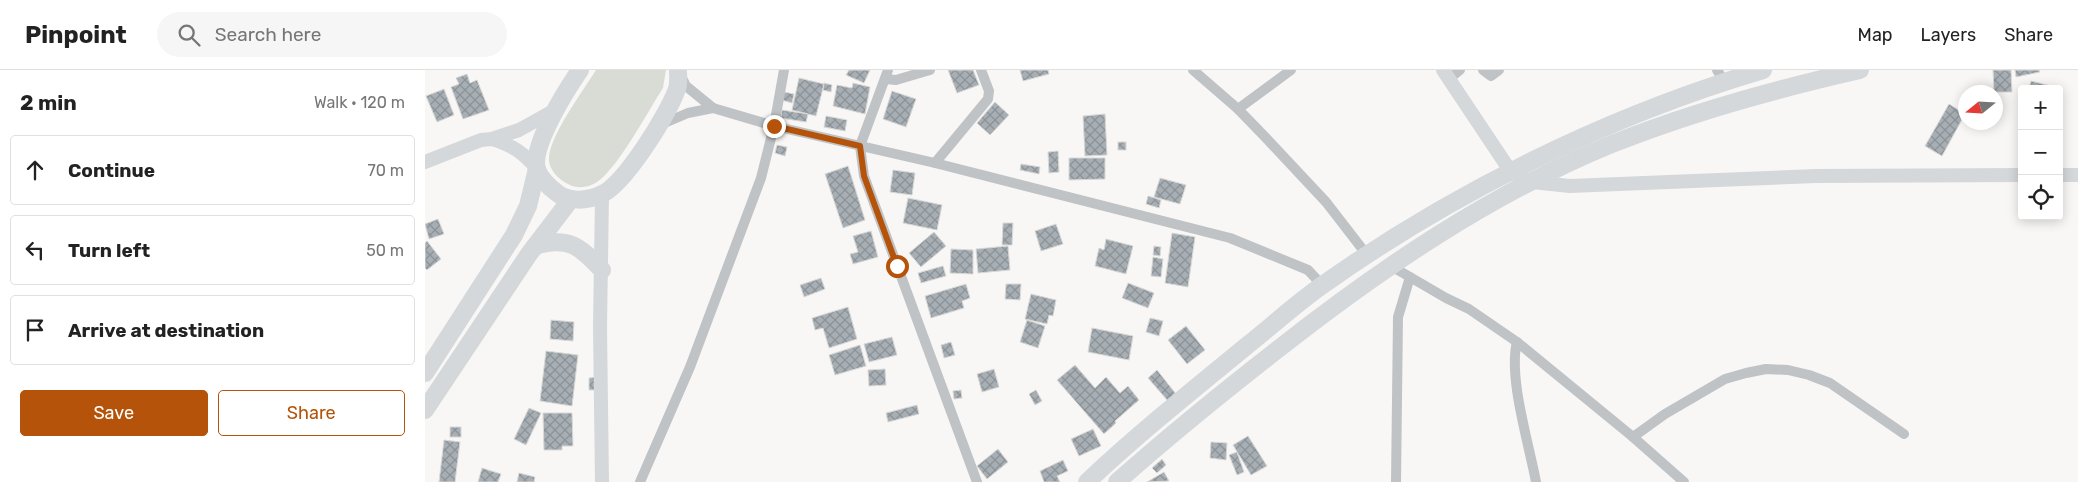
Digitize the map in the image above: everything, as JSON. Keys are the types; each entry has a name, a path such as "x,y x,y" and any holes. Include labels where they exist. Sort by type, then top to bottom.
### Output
{"highway":[{"path":"425,373 514,235 528,206 543,137 555,110 580,70"},
{"path":"537,169 547,185 561,196 571,199 588,200 602,195 614,186 623,175 657,126 677,87 679,70"},
{"path":"1087,482 1217,370 1323,285 1367,255 1477,188 1636,113 1720,76 1763,70"},
{"path":"1117,482 1167,438 1327,311 1391,266 1463,220 1532,182 1611,145 1706,110 1860,70"},
{"path":"425,410 535,246 571,199"},
{"path":"535,246 561,241 573,244 586,253 602,270"}],"street":[{"path":"679,70 686,86 713,108 774,126 935,162 1230,238 1308,270 1323,285"},
{"path":"640,482 690,367 761,178 774,126 784,70"},
{"path":"930,70 896,80 886,75 860,146 864,176 977,482"},
{"path":"935,162 988,99 989,92 981,70"},
{"path":"1193,70 1238,109 1326,202 1367,255"},
{"path":"1238,109 1291,70"},
{"path":"1483,70 1491,76 1499,70"},
{"path":"1451,73 1511,172 1532,182 1570,186 1816,176 2018,175"},
{"path":"657,126 681,115 713,108"},
{"path":"425,162 481,140 492,139 519,130 555,110"},
{"path":"492,139 510,144 527,156 537,169"},
{"path":"2063,175 2078,175"},
{"path":"602,195 600,327 602,482"},
{"path":"1391,266 1469,309 1517,342 1684,482"},
{"path":"1396,482 1398,317 1410,277"},
{"path":"1517,342 1514,353 1516,384 1536,482"},
{"path":"1633,438 1665,414 1725,379 1766,369 1788,370 1830,383 1904,434"}],"shaded area":[{"path":"596,70 666,70 663,88 614,165 594,184 575,187 564,182 554,173 550,166 549,157 561,125"}],"building":[{"path":"849,70 870,70 864,83 846,75"},
{"path":"948,70 973,70 979,85 957,93"},
{"path":"1020,70 1048,70 1049,74 1023,81"},
{"path":"1993,70 2011,70 2012,92 2003,92 2003,85 1994,85"},
{"path":"2015,70 2039,70 2040,72 2016,77"},
{"path":"467,74 470,83 477,80 489,110 463,119 451,87 459,84 456,78"},
{"path":"799,78 824,84 816,116 792,110"},
{"path":"2031,81 2047,85 2030,85"},
{"path":"824,83 832,85 831,92 823,90"},
{"path":"853,83 870,87 865,114 833,106 837,85 852,88"},
{"path":"444,89 454,115 437,122 426,96"},
{"path":"892,91 916,99 906,127 883,119"},
{"path":"784,92 794,94 792,103 782,100"},
{"path":"995,102 1009,115 990,135 977,123"},
{"path":"1949,104 1958,110 1958,127 1942,156 1925,146"},
{"path":"782,110 808,114 806,122 781,118"},
{"path":"1105,114 1107,155 1085,156 1083,116"},
{"path":"826,116 847,120 845,131 824,127"},
{"path":"1118,142 1126,142 1126,150 1118,150"},
{"path":"777,145 787,147 785,156 775,153"},
{"path":"1058,151 1059,172 1049,173 1048,152"},
{"path":"1069,158 1105,158 1105,179 1069,180"},
{"path":"1021,164 1040,167 1039,174 1020,170"},
{"path":"848,166 865,220 843,228 825,174"},
{"path":"893,170 915,173 912,195 890,192"},
{"path":"1160,178 1186,185 1180,204 1154,197"},
{"path":"1148,196 1161,200 1159,208 1146,204"},
{"path":"908,198 942,205 937,230 903,223"},
{"path":"438,219 444,234 429,239 425,224"},
{"path":"1003,223 1013,223 1012,245 1002,245"},
{"path":"1056,224 1063,244 1041,251 1035,231"},
{"path":"871,231 878,257 853,264 850,254 858,252 853,236"},
{"path":"934,232 946,246 921,267 909,253"},
{"path":"1172,233 1195,237 1188,287 1165,283"},
{"path":"1106,239 1133,246 1126,274 1095,266 1099,248 1104,250"},
{"path":"427,241 441,259 427,270 425,268 425,243"},
{"path":"1008,246 1010,270 978,273 976,249"},
{"path":"1154,246 1161,247 1160,256 1153,255"},
{"path":"951,249 973,250 973,274 950,273"},
{"path":"1153,257 1163,259 1161,277 1151,276"},
{"path":"943,266 946,276 921,283 918,273"},
{"path":"821,278 825,289 804,297 800,285"},
{"path":"1128,283 1154,293 1148,308 1122,298"},
{"path":"966,284 970,298 962,301 964,308 931,318 925,296"},
{"path":"1006,284 1021,284 1020,300 1005,299"},
{"path":"1031,294 1056,300 1053,316 1049,315 1047,324 1025,319"},
{"path":"848,307 857,339 829,348 823,328 815,330 812,318"},
{"path":"1150,318 1163,321 1159,336 1146,332"},
{"path":"551,320 574,322 573,341 550,339"},
{"path":"1027,320 1045,326 1038,348 1020,342"},
{"path":"1186,326 1205,350 1187,364 1168,340"},
{"path":"1092,328 1133,336 1129,360 1088,352"},
{"path":"892,337 897,355 869,362 864,344"},
{"path":"951,342 955,355 944,358 941,345"},
{"path":"860,345 866,366 835,375 829,355"},
{"path":"546,351 578,355 572,406 540,401"},
{"path":"1075,365 1095,388 1106,377 1120,393 1128,386 1139,400 1115,421 1116,423 1104,434 1057,380"},
{"path":"885,369 886,385 869,386 868,370"},
{"path":"994,369 999,387 982,392 977,374"},
{"path":"1157,370 1176,394 1168,401 1148,378"},
{"path":"597,377 597,390 589,390 589,378"},
{"path":"961,390 962,398 954,399 953,391"},
{"path":"1036,390 1042,401 1035,405 1029,394"},
{"path":"917,405 919,414 888,422 886,413"},
{"path":"529,408 541,413 526,445 514,439"},
{"path":"543,413 572,413 573,446 562,446 562,450 544,450"},
{"path":"450,427 461,427 461,437 450,437"},
{"path":"1093,429 1101,446 1079,456 1071,439"},
{"path":"1248,436 1267,466 1251,475 1233,445"},
{"path":"444,440 460,442 455,482 439,482"},
{"path":"1211,442 1227,443 1226,460 1210,458"},
{"path":"998,449 1008,462 987,479 977,466"},
{"path":"1237,452 1244,472 1237,475 1229,455"},
{"path":"1162,459 1166,465 1157,473 1152,468"},
{"path":"1063,460 1068,471 1057,476 1060,482 1044,482 1040,471"},
{"path":"482,468 501,474 498,482 478,482"},
{"path":"1164,472 1169,481 1147,482"},
{"path":"519,473 535,477 534,482 517,482"}],"route":[{"path":"774,126 860,146 864,176 897,266"}]}
